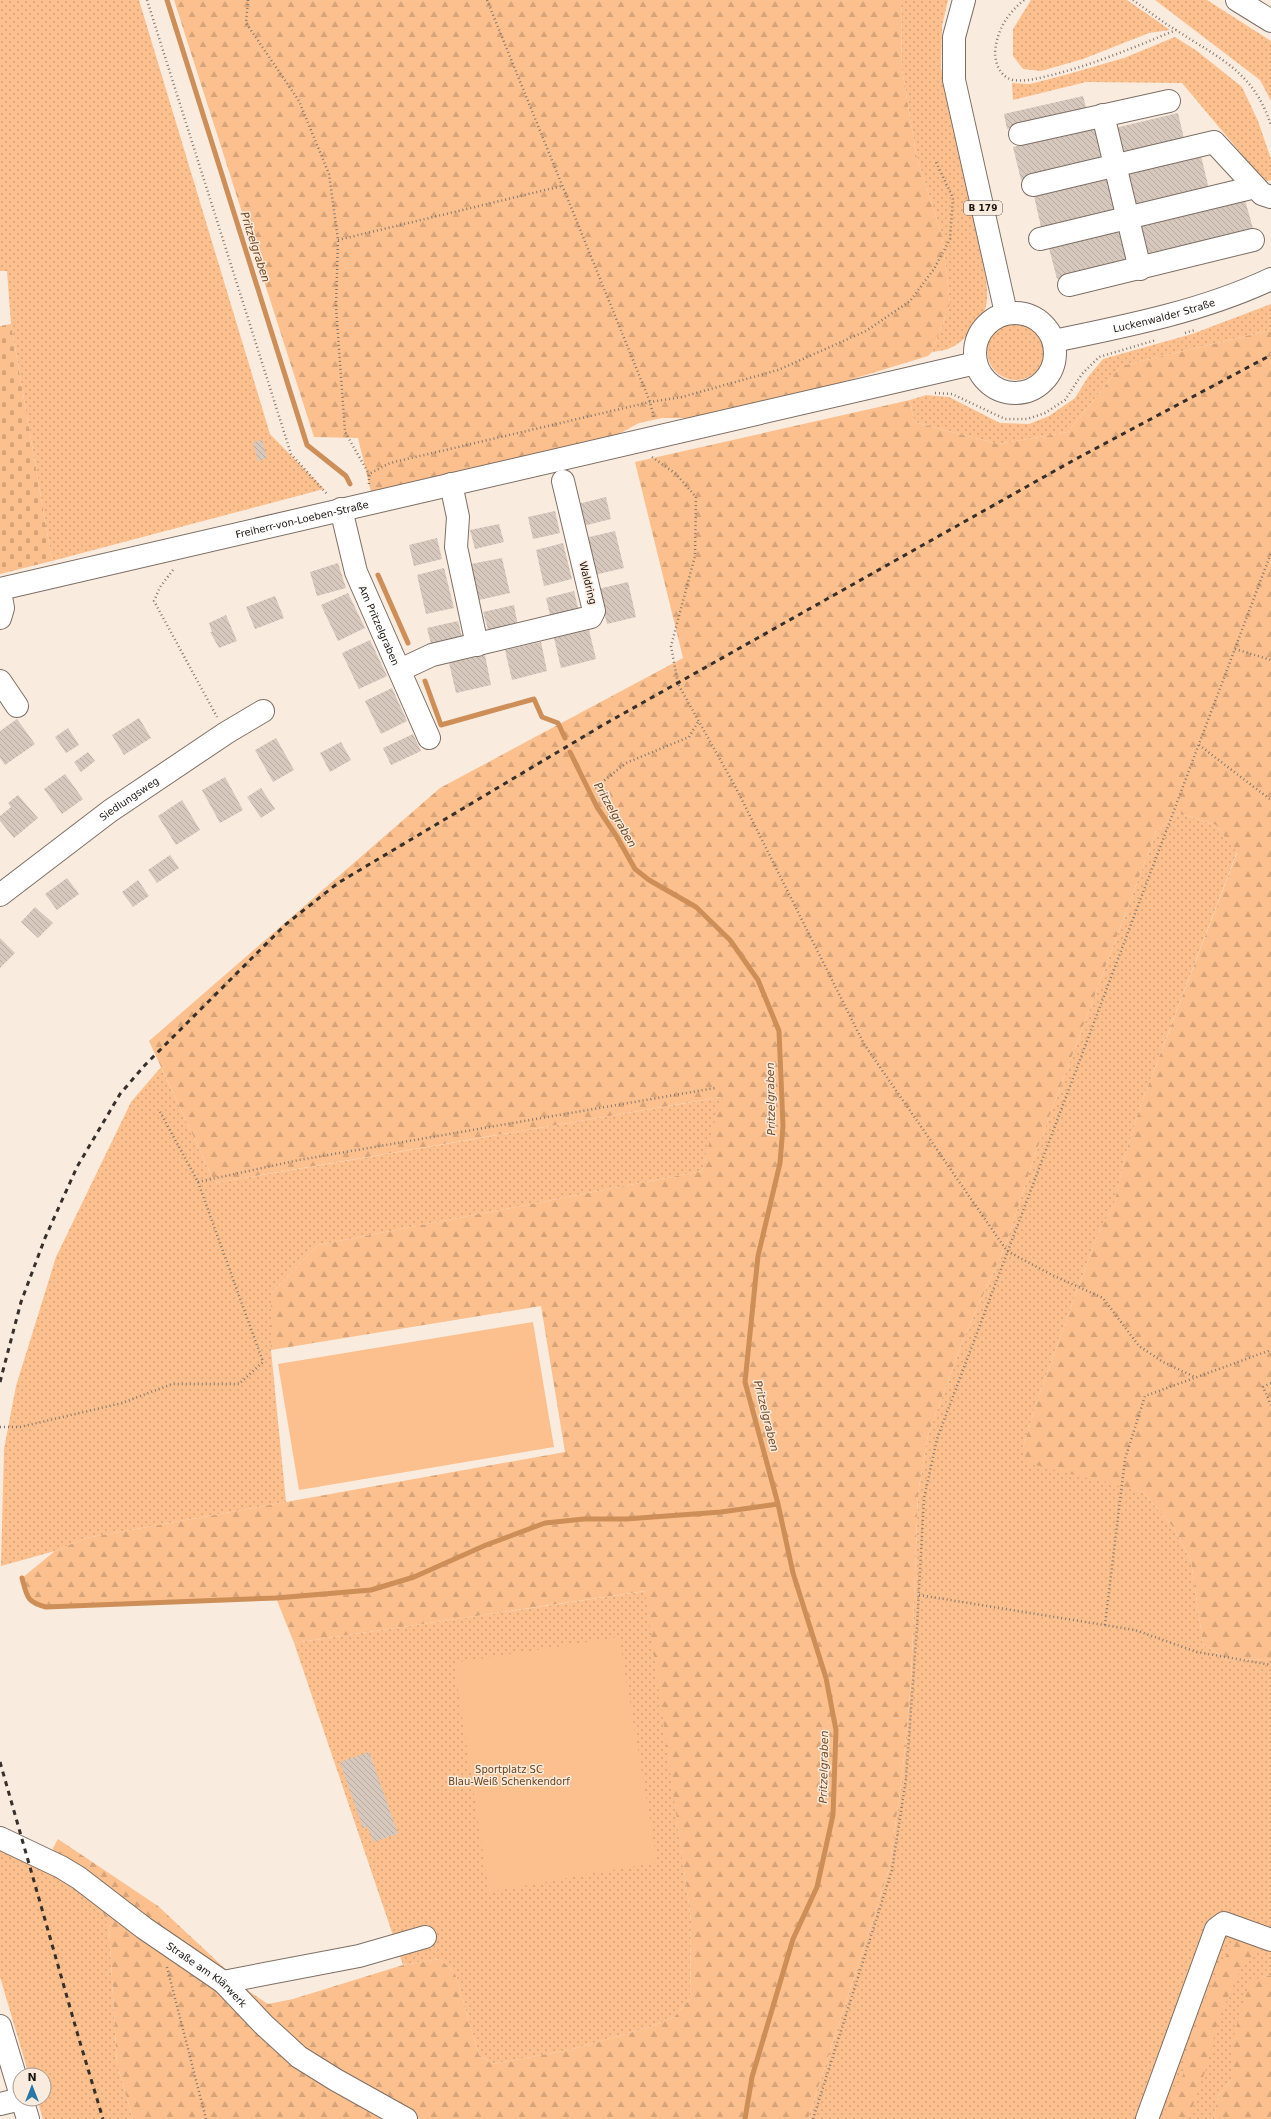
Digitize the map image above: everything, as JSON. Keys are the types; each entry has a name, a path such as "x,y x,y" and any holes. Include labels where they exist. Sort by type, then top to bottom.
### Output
{"main road":[{"name":"B 179","path":"964,0 954,37 952,58 954,80 1006,313"},
{"path":"1237,0 1271,21"},
{"path":"1020,134 1169,101"},
{"path":"1103,115 1140,269"},
{"path":"1033,185 1214,142 1263,192"},
{"path":"1040,239 1127,217 1263,192"},
{"path":"1069,285 1140,269 1253,240"},
{"name":"Luckenwalder Straße","path":"1054,341 1094,333 1188,309 1218,300 1271,279"},
{"path":"1018,312 1030,315 1040,321 1048,330 1054,341 1055,354 1053,366 1047,378 1038,386 1026,392 1007,392 989,384 981,375 976,363 974,350 977,338 984,327 994,318 1006,313 1018,312"},
{"name":"Freiherr-von-Loeben-Straße","path":"0,590 604,448 654,446 976,363"},
{"name":"Waldring","path":"400,670 432,655 591,617 594,611 563,481"},
{"path":"450,484 458,517 456,547 477,645"},
{"name":"Am Pritzelgraben","path":"341,509 356,572 429,738"},
{"path":"0,590 3,608 0,618"},
{"path":"0,682 17,706"},
{"name":"Siedlungsweg","path":"0,895 110,811 226,733 263,711"},
{"name":"Straße am Klärwerk","path":"0,1838 79,1878 160,1940 223,1982 264,2025 299,2057 336,2080 406,2119"},
{"path":"1147,2119 1216,1929 1224,1923 1271,1940"},
{"path":"223,1982 359,1956 425,1937"},
{"path":"0,2026 12,2067"},
{"path":"0,2104 12,2101"},
{"path":"24,2107 28,2119"}],"path":[{"path":"147,0 291,454 341,509"},
{"path":"248,0 246,23 299,101 329,174 338,240 336,307 345,432 369,474 368,503"},
{"path":"487,0 650,402 654,446 696,497 695,556 671,646 678,684 736,788 864,1044 1007,1251 1052,1275 1103,1298 1139,1346 1164,1362 1195,1377"},
{"path":"1024,0 1014,9 999,30 996,46 995,59 1000,72 1012,80 1029,80 1086,66 1176,30"},
{"path":"1133,0 1176,30 1208,48 1236,68 1253,88 1271,125"},
{"path":"369,474 390,463 650,402 682,397 778,370 866,331 910,300 934,269 950,239 952,198 936,160"},
{"path":"338,240 562,186"},
{"path":"1184,333 1198,328"},
{"path":"932,393 952,394 1005,419 1027,419 1045,413 1065,400 1082,374 1099,357 1162,339"},
{"path":"813,2119 892,1870 906,1778 919,1595 924,1498 936,1439 1271,553"},
{"path":"173,570 160,587 154,601 226,733"},
{"path":"1235,649 1271,660"},
{"path":"595,788 626,764 689,737 699,721"},
{"path":"1199,745 1271,800"},
{"path":"198,1182 299,1160 715,1088"},
{"path":"0,1428 20,1427 122,1403 172,1384 239,1384 264,1362 198,1182 159,1110"},
{"path":"1105,1625 1125,1459 1145,1396 1271,1350"},
{"path":"1271,1383 1263,1387 1271,1405"},
{"path":"919,1595 1135,1630 1197,1652 1271,1665"},
{"path":"160,1940 206,2119"}],"green space":[{"path":"0,0 139,0 270,434 324,489 52,561 11,324 7,271 0,271"},
{"path":"174,0 901,0 902,69 916,154 942,236 950,304 932,352 928,356 823,388 693,418 662,418 639,423 617,435 371,492 358,438 314,437"},
{"path":"901,0 948,0 942,26 941,68 987,285 986,306 972,331 956,345 945,350 932,352 950,304 942,236 916,154 902,69"},
{"path":"1031,0 1127,0 1170,30 1149,33 1083,59 1041,71 1023,69 1013,56 1013,29"},
{"path":"1155,0 1207,0 1271,41 1271,101 1260,80"},
{"path":"1175,37 1197,51 1242,87 1258,121 1271,159 1271,180 1265,182 1182,83 1086,82 1013,100 1012,83 1030,84 1065,75 1124,58"},
{"path":"1271,304 1271,330 1121,366 1068,432 998,444 914,422 910,400 926,395 949,397 1000,423 1029,424 1049,416 1075,398 1088,377 1103,359 1192,334"},
{"path":"1016,322 1027,324 1040,335 1043,340 1045,351 1043,362 1032,375 1027,378 1016,380 1005,378 992,367 989,362 987,351 989,340 1000,327 1005,324"},
{"path":"11,324 52,561 0,574 0,326"},
{"path":"1271,330 1271,1659 1227,1660 1203,1644 1191,1561 1173,1527 1143,1492 1027,1463 1023,1448 1038,1398 1097,1236 1114,1204 1126,1153 1140,1107 1237,853 1216,825 1178,813 1156,832 1036,1152 1006,1244 963,1340 928,1435 918,1493 911,1682 902,1778 889,1869 808,2119 133,2119 117,2064 109,1927 100,1906 56,1876 53,1848 58,1839 158,1906 250,1992 268,2004 293,1999 403,1965 440,1959 455,1973 479,2055 493,2064 569,2050 650,2027 674,2017 690,1999 691,1920 645,1591 294,1643 276,1598 46,1607 35,1603 28,1597 22,1578 55,1551 86,1538 565,1452 541,1306 271,1350 271,1293 318,1245 702,1171 721,1097 215,1183 149,1041 440,788 683,658 635,462 910,400 914,422 998,444 1068,432 1121,366"},
{"path":"1178,813 1216,825 1237,852 1140,1107 1126,1153 1114,1205 1097,1236 1038,1398 1023,1448 1106,1482 1143,1492 1173,1527 1191,1561 1203,1644 1227,1660 1271,1659 1271,1975 1261,1977 1232,2042 1232,2079 1218,2096 1214,2119 808,2119 889,1869 902,1778 911,1682 918,1493 928,1435 963,1340 1006,1244 1036,1152 1156,832"},
{"path":"161,1067 215,1183 722,1097 702,1171 318,1245 271,1293 271,1350 286,1502 86,1538 55,1551 1,1566 4,1449 16,1386 56,1257 131,1102"},
{"path":"533,1322 554,1447 299,1490 278,1364"},
{"name":"Sportplatz SC Blau-Weiß Schenkendorf","path":"646,1591 691,1920 690,1999 674,2017 650,2027 569,2050 493,2064 479,2055 455,1973 440,1959 403,1965 294,1643"},
{"path":"619,1637 657,1862 489,1892 454,1663"},
{"path":"0,1848 74,1887 100,1906 109,1927 117,2064 133,2119 43,2119 39,2107 52,2107 52,2067 27,2067 0,1977"},
{"path":"1237,1939 1263,1949 1242,1966 1218,2020 1207,2066 1188,2119 1163,2119 1171,2095 1183,2075 1188,2043 1217,1970"},
{"path":"1271,1975 1271,2119 1214,2119 1218,2096 1232,2079 1232,2042 1249,1984 1261,1977"}],"building":[{"path":"1083,96 1087,111 1007,129 1004,114"},
{"path":"1178,113 1185,143 1122,157 1115,128"},
{"path":"1098,128 1105,160 1021,180 1013,147"},
{"path":"1201,156 1209,189 1134,207 1126,174"},
{"path":"1110,179 1117,210 1041,227 1034,196"},
{"path":"1245,200 1254,232 1146,259 1138,226"},
{"path":"1121,230 1129,262 1057,279 1049,248"},
{"path":"262,440 267,458 258,461 253,442"},
{"path":"606,497 611,519 583,526 578,504"},
{"path":"555,511 560,533 533,539 528,517"},
{"path":"499,524 504,542 475,549 470,530"},
{"path":"615,531 624,568 594,575 585,538"},
{"path":"437,538 442,559 414,566 409,545"},
{"path":"563,543 572,579 544,586 536,550"},
{"path":"502,558 510,593 479,600 471,564"},
{"path":"338,563 346,588 317,596 310,572"},
{"path":"444,568 454,608 426,614 417,575"},
{"path":"628,582 636,617 607,624 598,589"},
{"path":"574,591 579,612 551,619 546,598"},
{"path":"348,593 365,628 338,641 321,605"},
{"path":"275,596 284,618 255,629 246,607"},
{"path":"514,605 518,626 489,633 483,612"},
{"path":"226,615 237,641 219,648 210,632 212,632 209,623"},
{"path":"458,621 463,641 432,648 427,628"},
{"path":"589,630 596,659 561,668 554,638"},
{"path":"370,640 387,676 359,689 342,653"},
{"path":"541,642 547,671 512,680 505,650"},
{"path":"485,655 491,685 456,693 449,663"},
{"path":"392,688 407,721 381,734 365,701"},
{"path":"139,718 151,738 124,755 112,735"},
{"path":"17,719 35,744 5,765 0,758 0,731"},
{"path":"68,728 79,745 66,753 55,737"},
{"path":"413,734 421,751 391,765 383,748"},
{"path":"276,738 294,770 273,782 255,750"},
{"path":"341,742 351,760 330,772 320,753"},
{"path":"88,752 95,761 81,772 74,762"},
{"path":"65,774 83,799 62,814 44,789"},
{"path":"225,777 243,810 220,823 202,790"},
{"path":"261,788 275,809 261,818 247,797"},
{"path":"18,795 38,818 14,838 0,821 0,816 11,807 8,803"},
{"path":"182,800 200,830 176,845 158,816"},
{"path":"170,855 179,868 157,883 148,870"},
{"path":"67,878 79,894 57,910 45,894"},
{"path":"138,880 149,896 133,907 122,892"},
{"path":"35,907 53,923 38,938 21,922"},
{"path":"0,938 15,953 0,968"},
{"path":"369,1752 398,1834 373,1842 368,1827 363,1828 340,1762"}],"waterway":[{"name":"Pritzelgraben","path":"167,0 307,445 346,476 350,484"},
{"name":"Pritzelgraben","path":"378,575 408,643"},
{"name":"Pritzelgraben","path":"425,681 441,725 534,699 542,717 558,723 565,738"},
{"name":"Pritzelgraben","path":"570,752 597,807 617,837 635,869 649,880 696,907 730,940 758,980 779,1031 783,1126 780,1163 758,1256 745,1382 778,1504 793,1573 826,1678 836,1730 833,1815 817,1887 793,1939 752,2077 745,2119"},
{"path":"22,1578 28,1597 35,1603 46,1607 276,1598 371,1590 414,1577 486,1545 545,1523 584,1519 626,1519 721,1512 778,1504"}],"railway":[{"path":"0,1382 21,1302 45,1238 77,1167 120,1094 145,1065 285,925 338,883 603,725 1074,460 1271,355"},
{"path":"0,1762 103,2119"}]}
